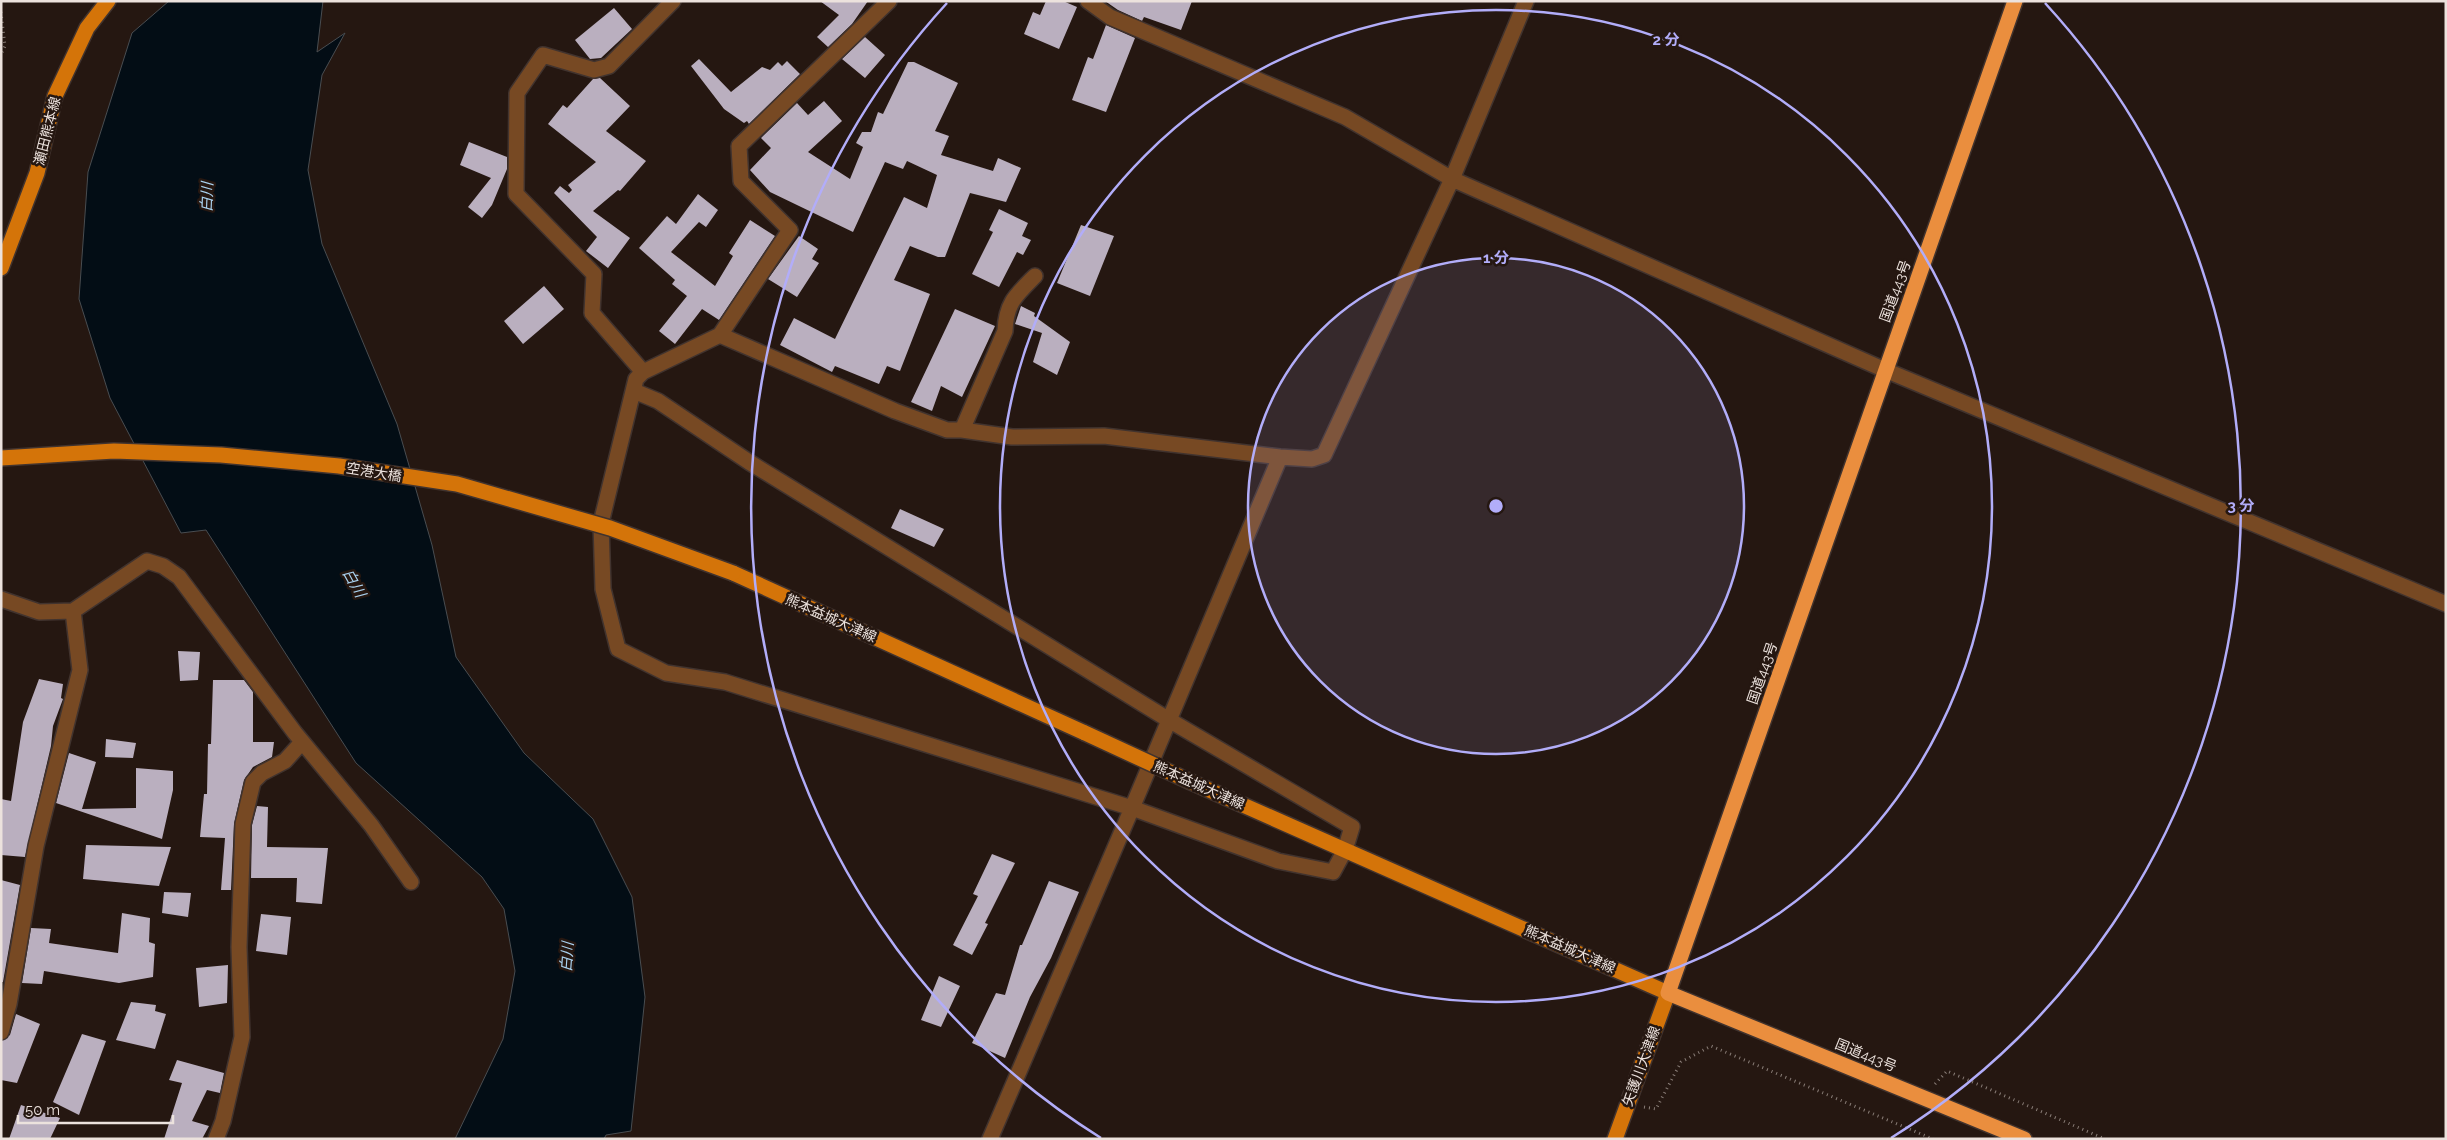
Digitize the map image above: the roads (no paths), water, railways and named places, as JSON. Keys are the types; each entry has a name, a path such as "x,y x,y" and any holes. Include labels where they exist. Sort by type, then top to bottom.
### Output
{"highway":[{"name":"国道443号","path":"2015,1 1884,370 1668,993 1924,1096 2024,1139"}],"main road":[{"name":"瀬田熊本線","path":"1,268 37,173 55,96 87,28 108,1"},
{"name":"空港大橋","path":"1,458 114,451 221,454 338,466 447,483 610,528 733,574"},
{"name":"熊本益城大津線","path":"733,574 1192,782 1668,993"},
{"name":"矢護川大津線","path":"1615,1139 1626,1103 1668,993"}],"street":[{"path":"643,372 592,313 594,274 516,194 517,93 543,55 594,70 609,66 673,1"},
{"path":"634,391 658,401 749,462 1169,720 1352,827 1345,850 1333,872 1278,861 1132,808 725,682 666,673 618,649 603,589 601,523 636,379 643,372 720,335 790,230 741,181 739,146 889,1"},
{"path":"1088,1 1110,17 1345,117 1452,179 1884,370 2446,604"},
{"path":"720,335 895,411 947,430 1012,436 1104,436 1280,457 1312,458 1324,454 1452,179 1526,1"},
{"path":"962,430 1006,331 1006,315 1015,296 1035,276"},
{"path":"990,1139 1280,457"},
{"path":"1,599 39,612 73,611 147,561 163,566 179,577 302,742 371,825 411,882"},
{"path":"1,1032 9,1004 36,846 80,670 73,611"},
{"path":"216,1139 223,1121 242,1037 239,948 243,824 253,782 262,773 285,761 302,742"}],"water":[{"name":"白川","path":"169,1 323,1 317,52 345,33 322,75 308,170 322,244 397,424 432,545 456,657 524,753 593,819 632,897 645,997 631,1131 606,1135 604,1139 455,1139 503,1039 515,971 504,909 482,877 356,763 206,530 181,533 110,398 79,299 88,172 132,33"}]}
